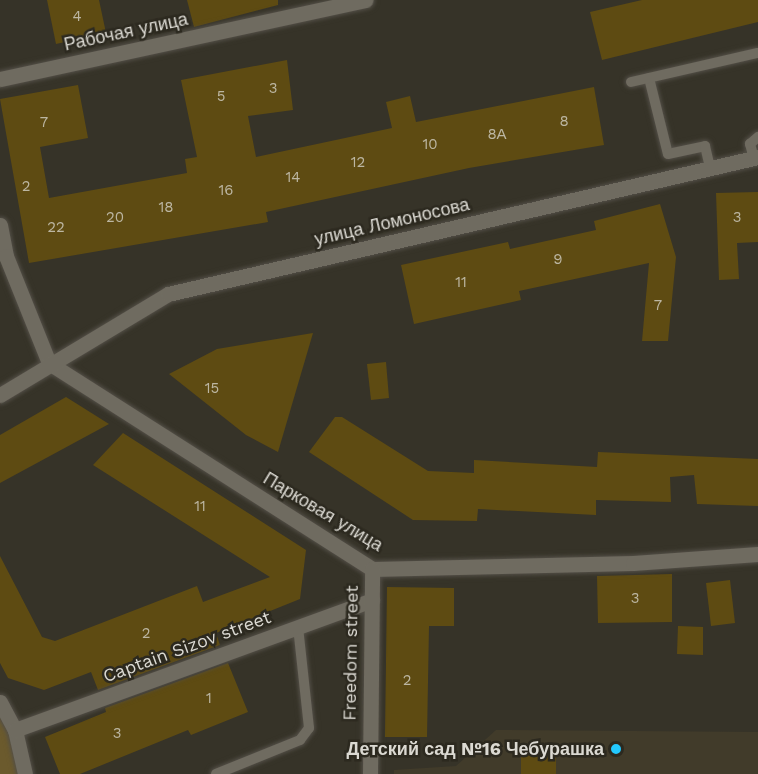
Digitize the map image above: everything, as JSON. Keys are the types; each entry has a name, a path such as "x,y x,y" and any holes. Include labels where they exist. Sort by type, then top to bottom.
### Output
{"street":[{"name":"Рабочая улица","path":"0,79 366,0"},
{"name":"улица Ломоносова","path":"0,395 49,363 168,294 756,157"},
{"path":"0,225 6,256 49,363"},
{"name":"Парковая улица","path":"49,363 372,568 633,563 758,554"},
{"name":"Freedom street","path":"370,774 372,568"},
{"name":"Captain Sizov street","path":"15,730 372,600"},
{"path":"0,702 15,730 26,774"}],"lane":[{"path":"631,82 758,53"},
{"path":"649,78 668,154 705,146 710,168"},
{"path":"756,157 750,144 758,137"},
{"path":"216,774 300,740 309,728 298,627"}],"shaded area":[{"path":"0,702 25,774 0,774"},
{"name":"Детский сад №16 Чебурашка","path":"496,730 758,732 758,774 394,774 394,770 456,766"}],"building":[{"path":"47,0 99,0 106,33 56,44"},
{"path":"187,0 278,0 278,5 194,27"},
{"path":"642,0 758,0 758,22 602,60 590,12"},
{"path":"287,60 293,110 248,116 256,157 392,128 386,102 410,96 416,122 594,87 604,145 469,168 266,212 268,222 29,263 0,99 78,85 88,138 40,147 49,198 187,173 185,159 197,157 181,80"},
{"path":"758,192 758,242 737,243 739,279 719,280 716,193"},
{"path":"660,204 676,257 668,341 642,341 649,263 519,291 521,300 414,324 401,265 508,242 510,249 596,230 594,221"},
{"path":"313,333 278,452 246,435 169,374 217,349"},
{"path":"386,362 389,398 371,400 367,364"},
{"path":"66,397 109,424 0,483 0,435"},
{"path":"335,417 342,417 428,471 474,473 474,460 597,467 598,452 758,459 758,506 697,504 694,475 670,477 671,502 596,500 596,515 478,509 477,521 413,520 309,452"},
{"path":"123,433 306,550 300,599 216,633 220,645 98,690 91,672 44,690 8,678 0,663 0,556 42,637 55,641 197,586 203,602 270,577 93,465"},
{"path":"672,574 672,622 598,623 597,576"},
{"path":"730,580 735,623 711,626 706,583"},
{"path":"387,587 454,588 454,626 429,626 427,737 385,737"},
{"path":"678,626 703,627 703,655 677,654"},
{"path":"228,663 248,712 191,735 188,730 80,774 60,774 45,737 106,712 105,708"},
{"path":"521,749 556,749 556,774 521,774"}],"place":[{"name":"Детский сад №16 Чебурашка","path":"616,749"}]}
